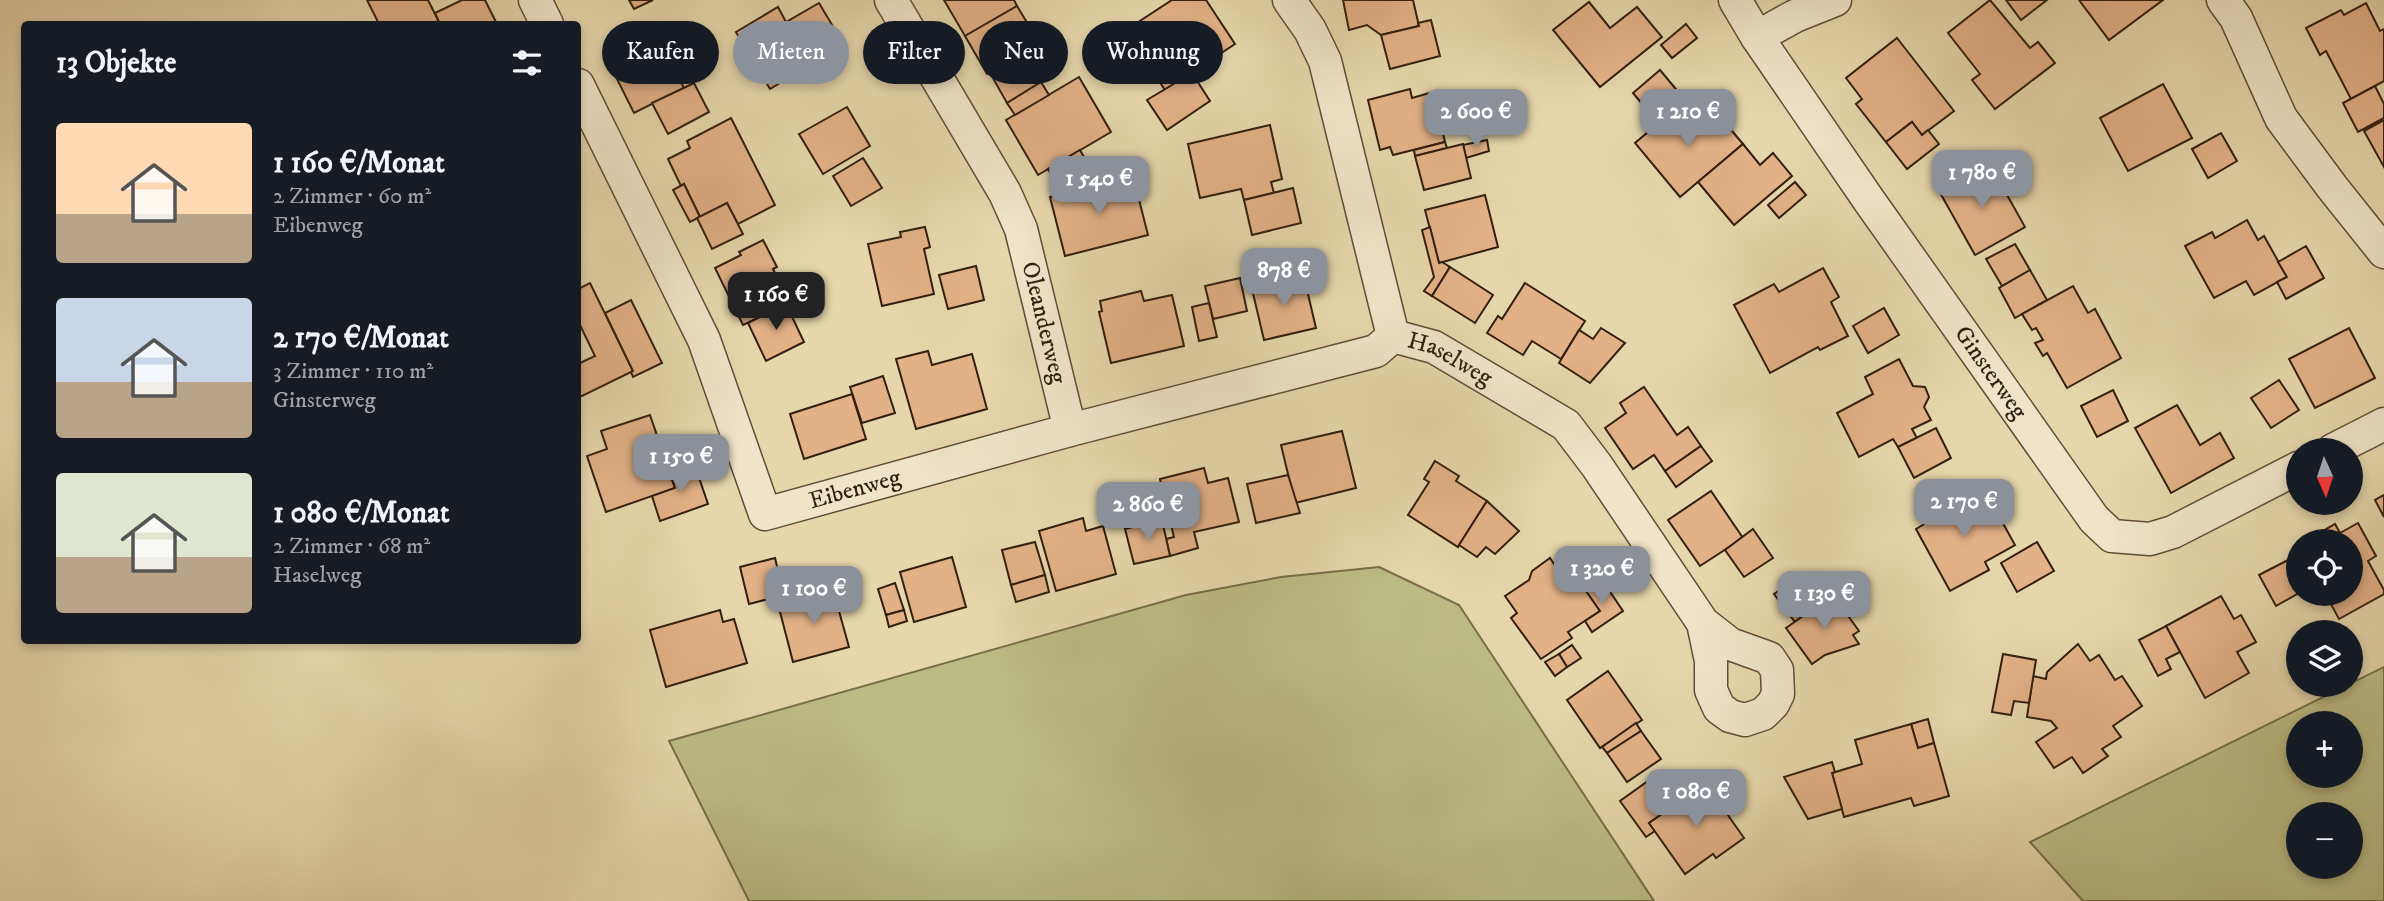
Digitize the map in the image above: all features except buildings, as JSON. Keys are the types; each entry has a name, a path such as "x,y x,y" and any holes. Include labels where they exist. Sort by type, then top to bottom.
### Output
{"street":[{"path":"535,0 546,21"},
{"name":"Oleanderweg","path":"891,0 1005,193 1021,229 1070,430"},
{"name":"Haselweg","path":"1289,0 1310,30 1325,61 1393,336 1434,347 1566,425 1597,466 1703,623"},
{"name":"Ginsterweg","path":"1735,0 1757,37 1860,188 2094,519 2112,536 2150,539 2173,532 2286,474"},
{"path":"1757,37 1795,16 1835,0"},
{"path":"2223,0 2236,18 2281,118 2384,252"},
{"name":"Eibenweg","path":"581,91 704,340 765,514 1070,430 1376,351 1393,336"},
{"path":"2357,438 2384,424"}],"green space":[{"path":"1379,567 1459,605 1654,901 749,901 669,741 1186,595 1281,577"},
{"path":"2384,667 2384,901 2083,901 2030,842 2286,715 2286,788 2363,788 2363,711 2295,711 2323,697 2363,697 2363,677"}]}
